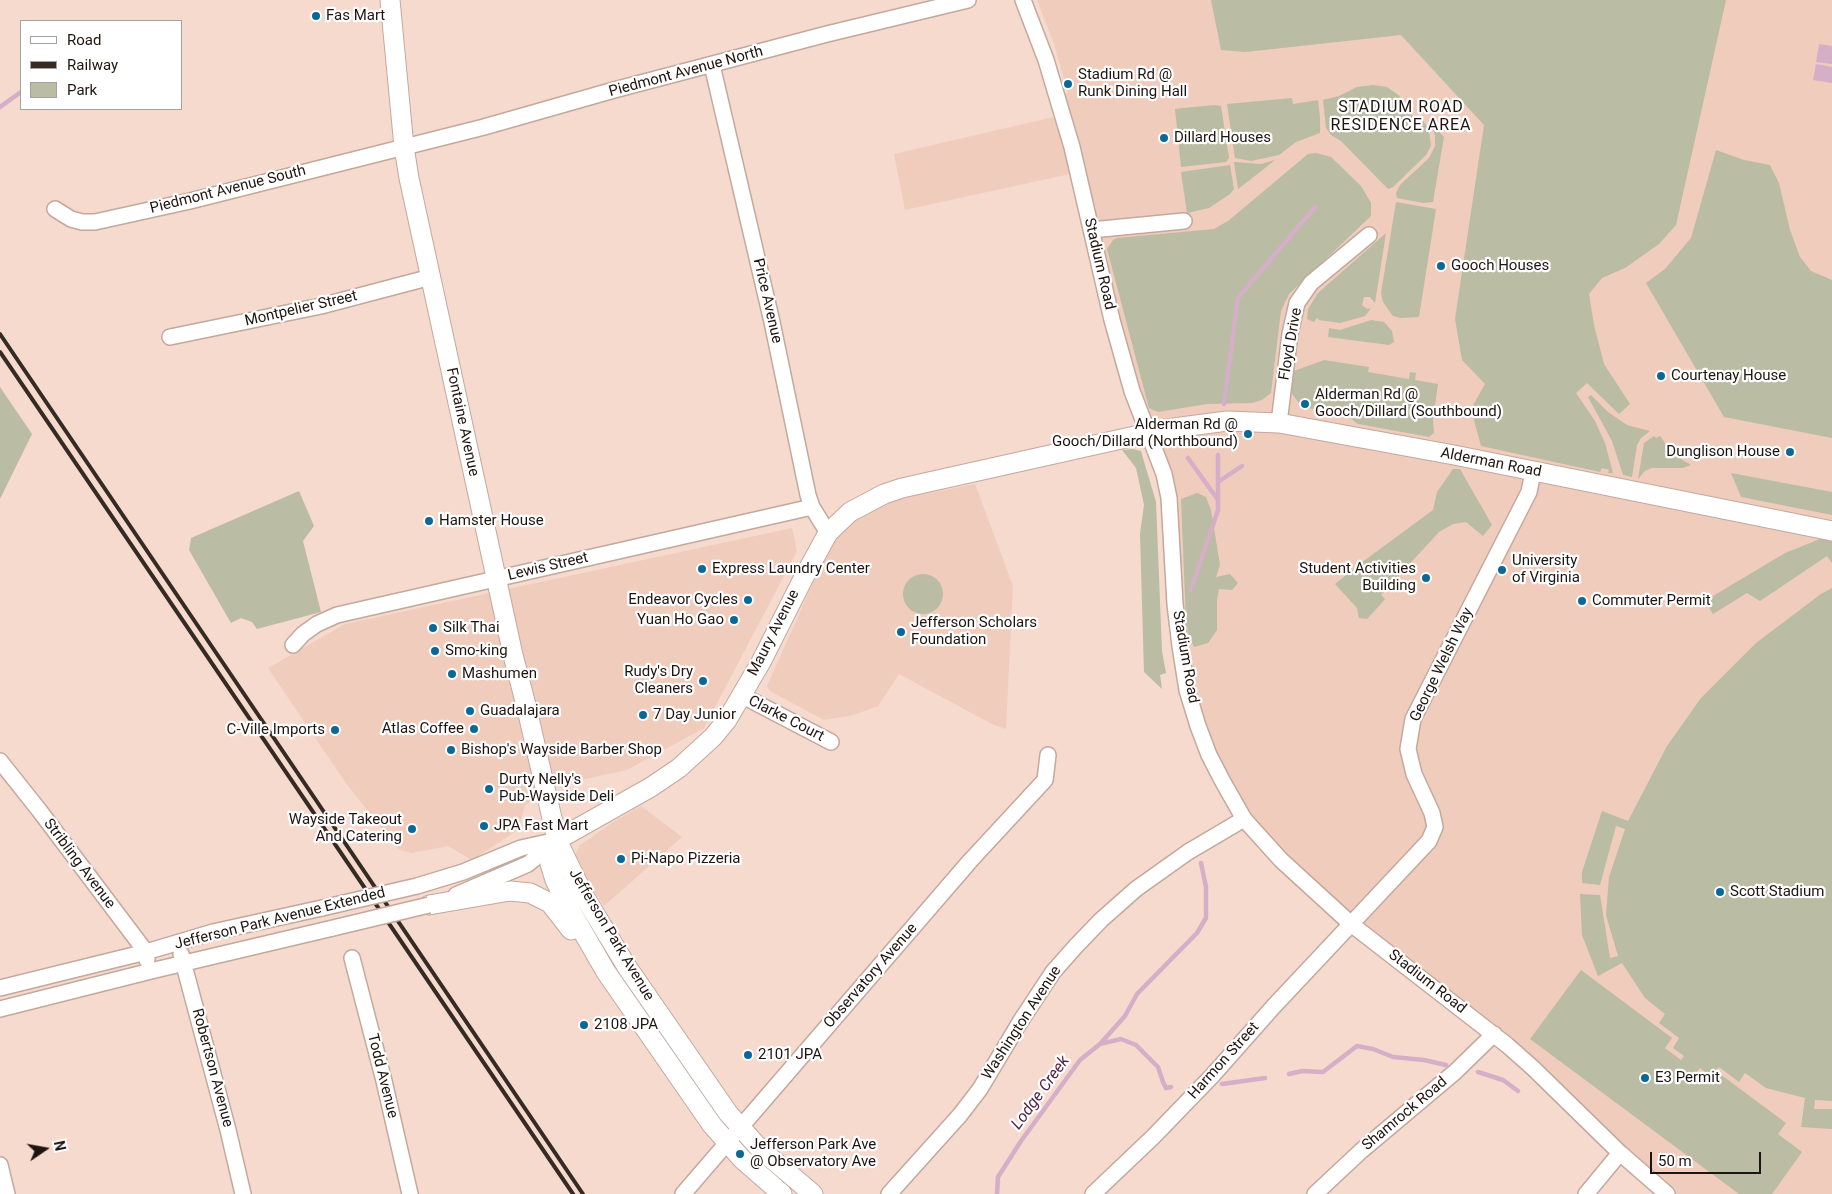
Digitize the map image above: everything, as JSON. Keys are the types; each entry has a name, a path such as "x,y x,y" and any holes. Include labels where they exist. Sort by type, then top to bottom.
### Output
{"main road":[{"name":"Fontaine Avenue","path":"390,0 404,147 409,178 513,655 557,840"},
{"name":"Alderman Road","path":"1148,434 1173,428 1227,421 1278,423 1832,531"},
{"name":"Maury Avenue","path":"557,840 651,787 679,768 713,737 727,720 761,662 828,533 850,512 884,494 902,488 1148,434"},
{"name":"Jefferson Park Avenue","path":"557,840 550,864 555,880 599,960 696,1103 712,1125 759,1148 813,1194"},
{"name":"Jefferson Park Avenue","path":"557,840 584,896 627,967 693,1064 734,1135 742,1159 782,1194"},
{"path":"429,906 510,891 530,893 550,903 579,940 599,960"}],"street":[{"name":"Piedmont Avenue North","path":"404,147 712,65 968,0"},
{"name":"Stadium Road","path":"1023,0 1046,60 1072,147 1112,320 1132,391 1164,474 1169,498 1176,612 1187,690 1198,726 1210,755 1244,819 1282,860 1351,924 1494,1034 1533,1068 1620,1153 1667,1194"},
{"name":"Price Avenue","path":"712,65 772,322 812,507 828,533"},
{"name":"Piedmont Avenue South","path":"55,208 71,219 82,222 95,222 190,201 404,147"},
{"path":"1091,230 1184,221"},
{"name":"Floyd Drive","path":"1278,423 1290,334 1297,303 1311,283 1369,235"},
{"name":"Montpelier Street","path":"170,337 321,306 431,277"},
{"name":"George Welsh Way","path":"1351,924 1429,840 1435,827 1432,813 1414,774 1408,749 1413,719 1529,492 1533,472"},
{"name":"Lewis Street","path":"293,644 317,624 337,615 812,507"},
{"name":"Clarke Court","path":"741,696 832,742"},
{"name":"Observatory Avenue","path":"683,1194 970,861 1045,780 1048,754"},
{"name":"Stribling Avenue","path":"0,761 146,952 149,971"},
{"name":"Washington Avenue","path":"889,1194 960,1116 980,1089 1017,1026 1053,972 1076,946 1101,920 1136,889 1186,853 1244,819"},
{"name":"Jefferson Park Avenue Extended","path":"0,988 146,952 213,932 417,886 464,872 521,848 557,840"},
{"name":"Maury Avenue","path":"429,906 528,864 557,840"},
{"name":"Jefferson Park Avenue Extended","path":"0,1009 149,971 429,906"},
{"name":"Harmon Street","path":"1094,1194 1212,1076 1351,924"},
{"name":"Robertson Avenue","path":"177,943 244,1194"},
{"name":"Todd Avenue","path":"352,958 384,1081 410,1194"},
{"name":"Shamrock Road","path":"1317,1193 1361,1151 1455,1072 1494,1034"},
{"path":"1586,1194 1620,1153"},
{"path":"0,1165 7,1194"},
{"path":"1317,1193 1333,1194"}],"shaded area":[{"name":"University of Virginia","path":"1037,0 1832,0 1832,1194 1663,1194 1591,1123 1348,924 1242,818 1190,704 1171,522 1079,172 905,210 894,154 1062,115 1057,96 1068,93 1054,44"},
{"path":"1819,44 1832,46 1832,64 1816,62"},
{"path":"1816,64 1832,67 1832,83 1813,80"},
{"name":"Jefferson Scholars Foundation","path":"975,484 1013,586 1006,729 992,724 899,674 878,706 853,715 824,720 770,691 767,686 834,536 850,521 879,503"},
{"path":"792,528 797,551 704,728 627,770 558,785 525,805 518,830 472,860 448,846 411,853 398,849 345,782 268,668 345,624"},
{"path":"641,806 682,837 604,906 577,866 575,855 579,846 613,822"}],"green space":[{"path":"1211,0 1726,0 1676,225 1659,244 1625,268 1602,278 1589,294 1594,325 1604,364 1630,404 1619,414 1587,383 1576,393 1595,421 1605,443 1613,473 1608,473 1609,470 1602,468 1600,472 1481,446 1471,409 1485,384 1462,360 1455,319 1484,125 1401,35 1245,52 1221,50"},
{"path":"1373,85 1387,87 1397,94 1406,102 1411,115 1422,119 1429,130 1431,146 1426,155 1393,187 1388,189 1326,128 1323,100 1339,96 1357,87"},
{"path":"1292,98 1293,104 1318,100 1320,133 1296,142 1279,155 1251,161 1235,158 1227,104"},
{"path":"1221,106 1229,158 1226,162 1181,167 1175,109"},
{"path":"1430,122 1444,137 1433,202 1423,203 1397,198 1396,193 1400,185 1429,158 1435,146 1435,135"},
{"path":"1716,150 1744,160 1770,165 1779,183 1790,230 1800,257 1811,271 1832,280 1832,438 1724,417 1646,283 1665,269 1691,238"},
{"path":"1316,153 1331,157 1361,186 1371,203 1371,216 1289,294 1281,311 1271,393 1262,400 1252,403 1207,404 1158,412 1149,408 1107,249 1113,240 1117,238 1214,229 1228,221 1308,154"},
{"path":"1275,160 1238,189 1234,162 1261,164"},
{"path":"1230,165 1234,189 1230,194 1209,208 1187,213 1181,172"},
{"path":"1396,202 1436,209 1419,317 1401,318 1393,316 1383,302 1381,293"},
{"path":"1386,233 1375,303 1370,297 1364,297 1362,305 1367,309 1371,308 1365,316 1340,323 1319,320 1317,318 1314,322 1307,319 1308,309 1318,293"},
{"path":"1371,320 1384,322 1392,331 1394,342 1389,345 1328,337 1329,328 1340,330"},
{"path":"1324,360 1369,367 1368,372 1409,379 1410,372 1416,373 1415,380 1438,384 1433,420 1434,433 1429,437 1358,424 1342,412 1305,408 1292,394 1290,388 1291,372"},
{"path":"0,387 32,434 0,499"},
{"path":"1591,395 1608,412 1627,425 1650,431 1641,438 1637,445 1632,477 1623,475 1612,441 1588,397"},
{"path":"1654,436 1656,438 1660,436 1674,455 1691,465 1683,468 1652,468 1645,471 1638,479 1644,443"},
{"path":"1133,449 1141,451 1156,502 1162,651 1166,673 1160,675 1162,689 1144,672 1140,534 1144,505 1136,468 1122,450"},
{"path":"1453,469 1460,469 1492,525 1483,536 1466,522 1453,524 1439,532 1381,595 1385,599 1367,619 1359,618 1357,608 1335,584 1433,510 1437,492"},
{"path":"1731,473 1832,492 1832,515 1741,497"},
{"path":"299,491 314,526 303,541 321,612 257,629 252,622 241,618 231,623 189,550 191,538"},
{"path":"1197,493 1206,497 1211,510 1220,565 1216,577 1230,574 1238,583 1232,590 1219,589 1217,630 1208,643 1194,647 1189,636 1186,621 1181,499"},
{"path":"1825,537 1832,537 1832,563 1827,556 1760,601 1747,593 1713,614 1706,603 1713,596 1785,553"},
{"path":"927,574 934,577 940,583 943,594 942,602 934,611 927,614 919,614 912,611 904,602 903,590 906,583 915,575"},
{"name":"Scott Stadium","path":"1832,588 1832,1101 1815,1100 1814,1109 1832,1109 1832,1129 1801,1127 1805,1098 1766,1088 1745,1073 1739,1082 1719,1067 1712,1077 1700,1068 1697,1072 1713,1083 1720,1074 1786,1123 1778,1134 1802,1152 1772,1194 1739,1194 1530,1039 1581,970 1672,1038 1665,1048 1681,1060 1684,1056 1673,1048 1679,1038 1659,1023 1665,1014 1645,998 1622,963 1598,976 1582,935 1580,894 1600,895 1610,958 1618,956 1606,915 1609,877 1625,829 1616,826 1600,885 1582,883 1582,872 1602,811 1628,821 1667,746 1701,698 1756,643 1821,594"}],"waterway":[{"path":"0,107 20,93"},
{"path":"1224,404 1238,298 1315,207"},
{"path":"1191,590 1218,510 1218,455"},
{"path":"1188,458 1218,500"},
{"path":"1218,482 1242,466"},
{"path":"1100,1044 1125,1016 1137,994 1197,933 1206,918 1206,887 1201,863"},
{"name":"Lodge Creek","path":"997,1194 998,1177 1021,1141 1080,1060 1100,1044 1121,1039 1136,1045 1158,1067 1166,1088 1171,1087"},
{"name":"Lodge Creek","path":"1289,1074 1302,1071 1323,1072 1357,1046 1373,1049 1393,1057 1424,1060 1446,1065"},
{"name":"Lodge Creek","path":"1478,1072 1503,1080 1518,1091"},
{"name":"Lodge Creek","path":"1222,1084 1265,1078"}],"railway":[{"path":"0,334 583,1194"},
{"path":"0,352 573,1194"}],"place":[{"name":"Fas Mart","path":"316,16"},
{"name":"Stadium Rd @ Runk Dining Hall","path":"1068,84"},
{"name":"Dillard Houses","path":"1164,138"},
{"name":"Gooch Houses","path":"1441,266"},
{"name":"Courtenay House","path":"1661,376"},
{"name":"Alderman Rd @ Gooch/Dillard (Southbound)","path":"1305,404"},
{"name":"Alderman Rd @ Gooch/Dillard (Northbound)","path":"1248,434"},
{"name":"Dunglison House","path":"1790,452"},
{"name":"Hamster House","path":"429,521"},
{"name":"Express Laundry Center","path":"702,569"},
{"name":"University of Virginia","path":"1502,570"},
{"name":"Student Activities Building","path":"1426,578"},
{"name":"Endeavor Cycles","path":"748,600"},
{"name":"Commuter Permit","path":"1582,601"},
{"name":"Yuan Ho Gao","path":"734,620"},
{"name":"Silk Thai","path":"433,628"},
{"name":"Jefferson Scholars Foundation","path":"901,632"},
{"name":"Smo-king","path":"435,651"},
{"name":"Mashumen","path":"452,674"},
{"name":"Rudy's Dry Cleaners","path":"703,681"},
{"name":"Guadalajara","path":"470,711"},
{"name":"7 Day Junior","path":"643,715"},
{"name":"Atlas Coffee","path":"474,729"},
{"name":"C-Ville Imports","path":"335,730"},
{"name":"Bishop's Wayside Barber Shop","path":"451,750"},
{"name":"Durty Nelly's Pub-Wayside Deli","path":"489,789"},
{"name":"JPA Fast Mart","path":"484,826"},
{"name":"Wayside Takeout And Catering","path":"412,829"},
{"name":"Pi-Napo Pizzeria","path":"621,859"},
{"name":"Scott Stadium","path":"1720,892"},
{"name":"2108 JPA","path":"584,1025"},
{"name":"2101 JPA","path":"748,1055"},
{"name":"E3 Permit","path":"1645,1078"},
{"name":"Jefferson Park Ave @ Observatory Ave","path":"740,1154"}],"district":[{"name":"STADIUM ROAD RESIDENCE AREA","path":"1401,117"}]}
